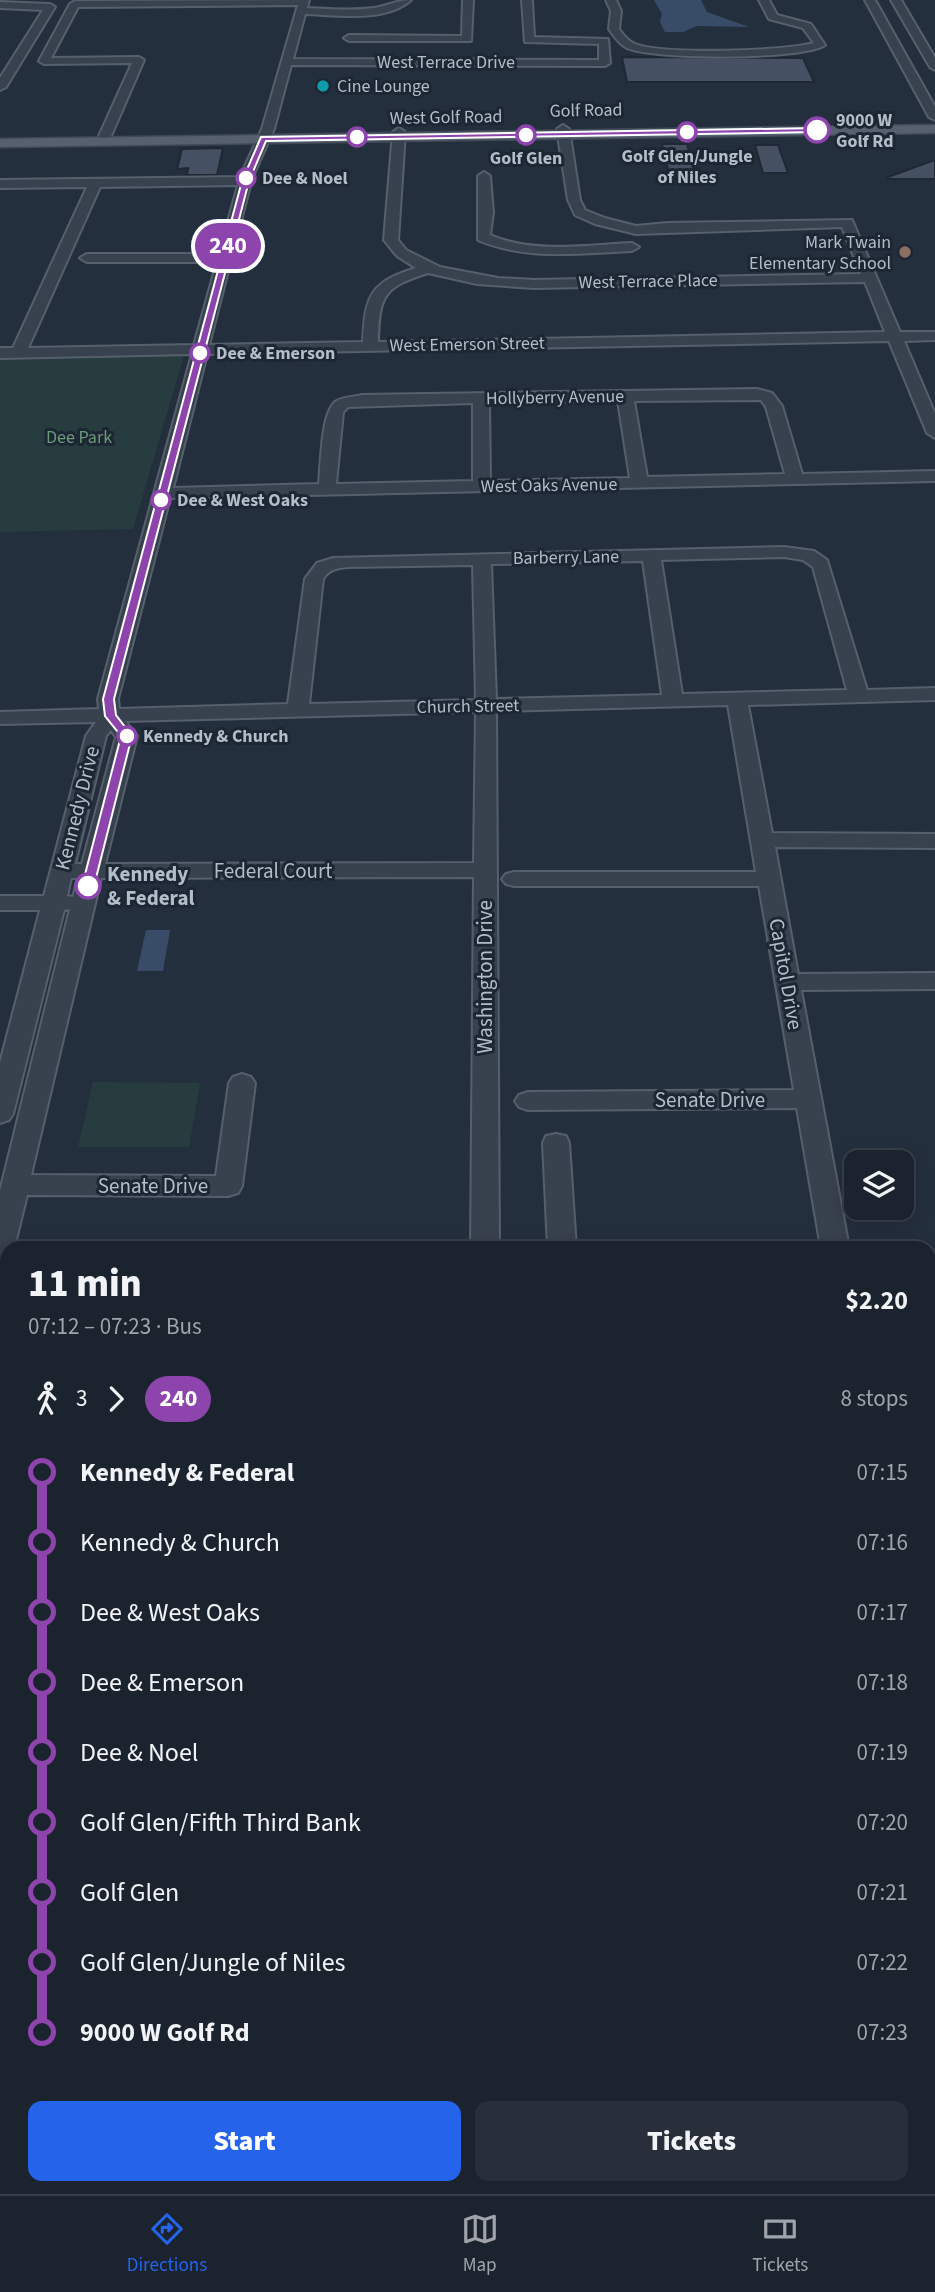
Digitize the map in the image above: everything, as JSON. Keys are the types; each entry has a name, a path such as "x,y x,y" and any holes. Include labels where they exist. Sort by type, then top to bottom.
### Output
{"main road":[{"name":"West Golf Road","path":"0,140 935,126"},
{"name":"West Golf Road","path":"709,127 935,126"},
{"name":"Golf Road","path":"462,131 564,132 709,127"},
{"name":"West Golf Road","path":"399,134 462,131"},
{"name":"West Golf Road","path":"0,140 105,136 265,136"}],"street":[{"path":"105,136 139,60 44,61 75,4 303,4 362,12 391,9 406,0"},
{"path":"349,38 467,39 468,0"},
{"name":"West Terrace Drive","path":"287,62 605,63 604,41 529,40 527,0"},
{"path":"611,0 616,11 608,25 625,43 635,47 702,51 792,51 820,45 814,29 808,24 773,17 766,5 753,10"},
{"path":"870,0 935,117"},
{"path":"896,0 935,67"},
{"path":"110,716 108,699 225,258 246,181 265,136 303,4"},
{"path":"0,5 50,6 0,87"},
{"path":"907,21 921,21"},
{"path":"702,51 707,39"},
{"path":"733,39 743,51"},
{"path":"13,45 26,45"},
{"path":"564,132 574,200 580,212 600,221 636,230 847,223 935,433"},
{"path":"399,134 391,240 406,257 429,268"},
{"path":"484,176 486,213 483,237 492,242 638,264 631,239 636,230"},
{"path":"0,184 246,181"},
{"path":"19,352 95,183"},
{"path":"87,258 225,258"},
{"name":"West Terrace Place","path":"429,268 471,278 512,283 638,264 869,278"},
{"path":"370,345 372,305 379,290 397,279 429,268"},
{"name":"West Emerson Street","path":"0,353 935,336"},
{"name":"Hollyberry Avenue","path":"343,403 362,400 625,395 746,393 766,396"},
{"path":"625,395 639,483"},
{"path":"766,396 774,406 794,479"},
{"path":"481,398 482,486"},
{"path":"327,490 335,411 343,403"},
{"name":"West Oaks Avenue","path":"163,494 935,477"},
{"name":"Barberry Lane","path":"298,710 313,579 316,572 324,566 348,562 784,552 808,555 821,564 859,696"},
{"path":"651,555 673,701"},
{"name":"Washington Drive","path":"482,559 486,706 485,1241"},
{"name":"Church Street","path":"0,718 935,694"},
{"name":"Capitol Drive","path":"737,700 834,1241"},
{"name":"Kennedy Drive","path":"0,1117 96,736 110,716 127,736 91,872 2,1241"},
{"path":"762,840 935,841"},
{"name":"Federal Court","path":"61,872 486,870"},
{"path":"514,879 769,879"},
{"path":"0,903 84,903"},
{"path":"787,982 935,981"},
{"name":"Senate Drive","path":"16,1185 228,1186 242,1083"},
{"name":"Senate Drive","path":"528,1101 808,1099"},
{"path":"0,1117 33,1119"},
{"path":"556,1143 562,1241"}],"green space":[{"name":"Dee Park","path":"184,355 133,529 0,532 0,359"},
{"path":"93,1082 200,1083 189,1147 78,1147"}],"water":[{"path":"654,0 701,0 707,12 749,27 697,26 683,32 665,32 660,22 662,14"},
{"path":"146,930 170,930 163,971 137,971"}],"building":[{"path":"622,57 803,58 814,82 627,82"},
{"path":"662,144 687,144 695,173 669,173"},
{"path":"755,145 778,145 788,173 763,173"},
{"path":"223,148 217,175 187,175 188,168 177,169 182,149"},
{"path":"935,160 935,179 888,179 888,177"}],"bus line":[{"name":"240","path":"88,886 127,736 110,716 108,699 247,175 263,139 817,130"}],"place":[{"name":"Cine Lounge","path":"323,86"},
{"name":"9000 W Golf Rd","path":"817,130"},
{"name":"Golf Glen/Jungle of Niles","path":"687,132"},
{"name":"Golf Glen","path":"526,135"},
{"name":"Dee & Noel","path":"246,178"},
{"name":"Mark Twain Elementary School","path":"905,252"},
{"name":"Dee & Emerson","path":"200,353"},
{"name":"Dee & West Oaks","path":"161,500"},
{"name":"Kennedy & Church","path":"127,736"},
{"name":"Kennedy & Federal","path":"88,886"}]}
